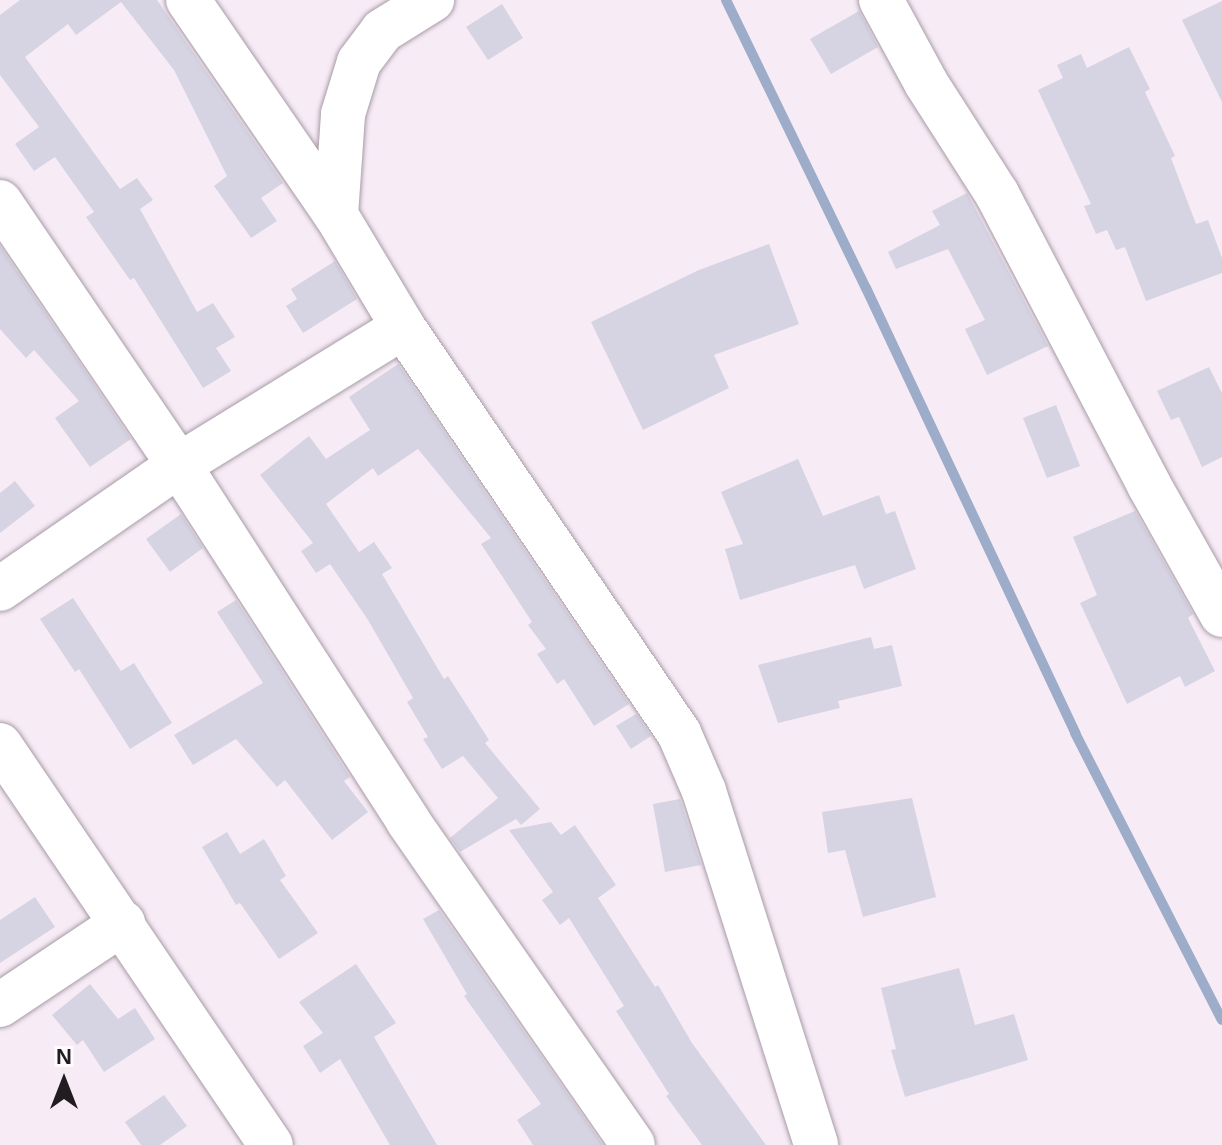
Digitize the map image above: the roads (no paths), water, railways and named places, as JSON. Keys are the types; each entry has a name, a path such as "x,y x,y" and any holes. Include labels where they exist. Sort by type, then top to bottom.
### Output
{"street":[{"path":"188,0 336,215 403,327 679,733 704,791 816,1145"},
{"path":"336,215 343,114 359,62 382,31 432,0"},
{"path":"881,0 926,83 997,194 1149,485 1222,615"},
{"path":"0,202 179,465 408,821 633,1145"},
{"path":"0,589 179,465 403,327"},
{"path":"0,745 123,923 263,1142"},
{"path":"0,1005 123,923"}],"waterway":[{"path":"726,0 866,288 1075,733 1222,1020"}]}
